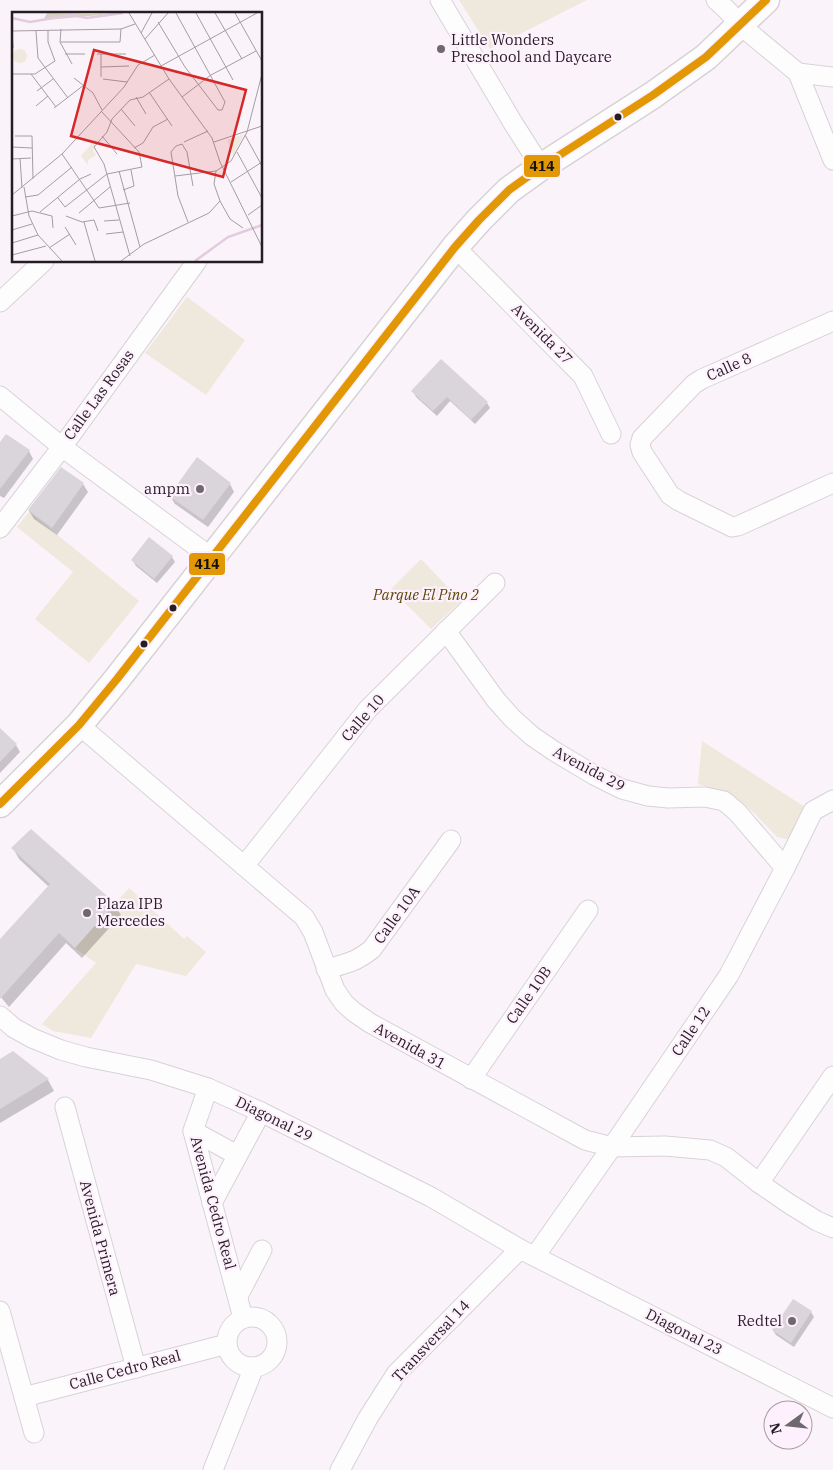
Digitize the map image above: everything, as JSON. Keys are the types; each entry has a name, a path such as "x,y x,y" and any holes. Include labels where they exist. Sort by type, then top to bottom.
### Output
{"main road":[{"path":"0,804 79,725 117,680 455,247 479,220 509,190 541,167 598,132 706,58 766,0"}],"street":[{"path":"440,0 541,167"},
{"path":"716,0 740,26 798,73 833,160"},
{"path":"798,73 833,77"},
{"name":"Avenida 27","path":"455,247 583,376 611,434"},
{"path":"0,302 43,262"},
{"name":"Calle Las Rosas","path":"0,528 196,262"},
{"name":"Calle 8","path":"833,321 694,384 642,438 640,445 642,452 670,495 732,527 833,483"},
{"path":"0,396 62,446 212,558"},
{"name":"Calle 10","path":"244,866 368,709 495,582"},
{"name":"Avenida 29","path":"446,631 496,700 512,718 554,751 594,775 622,788 648,796 668,798 705,797 724,801 737,812 785,868"},
{"name":"Avenida 31","path":"79,725 304,917 313,932 335,990 344,1003 370,1023 586,1140 612,1147 665,1146 710,1150 726,1157 759,1183 817,1221 833,1228"},
{"name":"Calle 12","path":"527,1252 612,1147 729,975 813,811 833,800"},
{"name":"Calle 10A","path":"326,970 360,959 372,949 451,840"},
{"name":"Calle 10B","path":"471,1079 588,910"},
{"name":"Diagonal 29","path":"0,1016 14,1028 61,1050 151,1070 208,1088 261,1112 431,1198 527,1252"},
{"path":"759,1183 833,1076"},
{"name":"Avenida Cedro Real","path":"208,1088 193,1131 243,1318"},
{"name":"Avenida Primera","path":"65,1107 136,1368"},
{"path":"212,1203 261,1112"},
{"path":"193,1131 237,1155"},
{"path":"238,1296 262,1250"},
{"name":"Diagonal 23","path":"527,1252 833,1408"},
{"name":"Transversal 14","path":"340,1470 368,1418 396,1374 527,1252"},
{"path":"0,1311 34,1433"},
{"path":"243,1318 260,1318 273,1329 276,1337 274,1354 262,1365 246,1367 232,1359 228,1352 227,1336 236,1322 243,1318"},
{"name":"Calle Cedro Real","path":"24,1397 227,1344"},
{"path":"210,1469 254,1367"}],"green space":[{"path":"459,0 587,0 490,49"},
{"path":"187,297 245,340 206,395 145,353"},
{"path":"29,512 139,601 89,663 35,619 73,572 17,527"},
{"name":"Parque El Pino 2","path":"421,559 461,601 431,629 391,589"},
{"path":"702,741 805,807 791,840 777,837 733,795 698,784"},
{"path":"129,888 184,939 187,936 206,952 186,976 136,964 91,1038 53,1031 42,1024 96,963 75,948"}],"building":[{"path":"441,359 488,402 471,420 447,397 433,411 411,391"},
{"path":"6,434 30,450 0,489 0,442"},
{"name":"ampm","path":"197,457 231,483 203,520 169,496"},
{"path":"61,467 84,483 52,528 28,510"},
{"path":"149,537 173,556 154,579 131,560"},
{"path":"0,728 17,744 0,762"},
{"name":"Plaza IPB Mercedes","path":"31,829 115,903 75,948 59,933 0,999 0,939 50,884 11,848"},
{"path":"13,1051 49,1079 0,1109 0,1059"},
{"name":"Redtel","path":"793,1299 812,1311 791,1343 772,1330"}],"transit line":[{"name":"414","path":"0,804 79,725 117,679 455,247 479,220 509,190 541,167 653,95 706,57 766,0"}],"place":[{"name":"Little Wonders Preschool and Daycare","path":"441,49"},
{"name":"ampm","path":"200,489"},
{"name":"Plaza IPB Mercedes","path":"87,913"},
{"name":"Redtel","path":"792,1321"}]}
